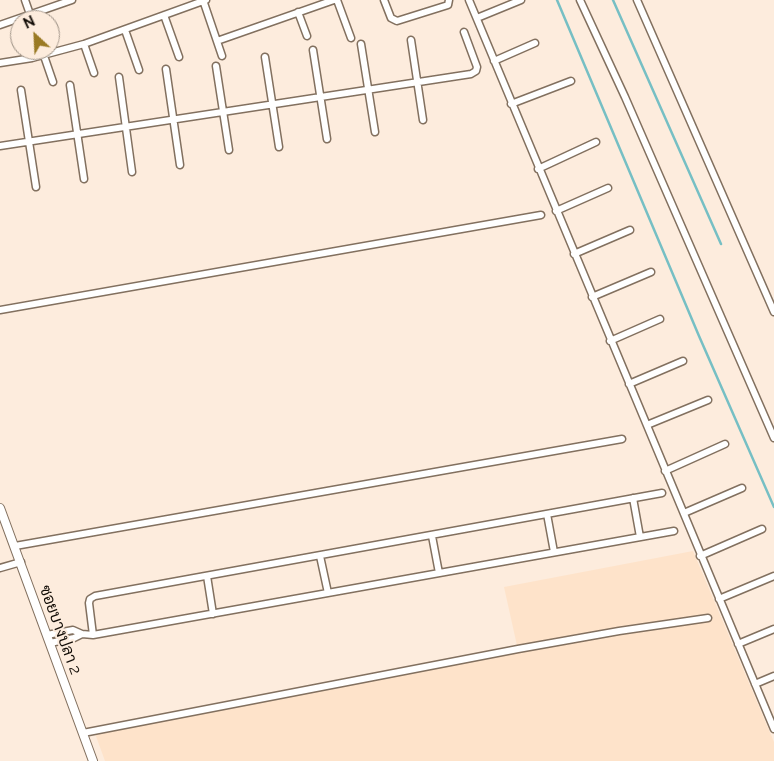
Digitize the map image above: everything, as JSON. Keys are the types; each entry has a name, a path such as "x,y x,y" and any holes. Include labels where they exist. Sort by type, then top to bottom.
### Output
{"street":[{"path":"48,10 72,0"},
{"path":"60,49 84,44 204,0 222,56"},
{"path":"217,41 334,0"},
{"path":"338,0 351,38"},
{"path":"384,0 392,18 397,21 448,5 449,0"},
{"path":"469,0 538,169 774,729"},
{"path":"477,18 521,0"},
{"path":"580,0 625,97 774,438"},
{"path":"637,0 774,312"},
{"path":"298,12 307,36"},
{"path":"164,15 179,57"},
{"path":"125,30 139,70"},
{"path":"0,146 472,74 476,71 477,67 464,32"},
{"path":"411,40 423,120"},
{"path":"494,61 535,43"},
{"path":"84,44 94,73"},
{"path":"361,44 375,132"},
{"path":"313,50 327,139"},
{"path":"265,57 279,147"},
{"path":"0,63 13,60"},
{"path":"45,60 53,82"},
{"path":"216,66 229,150"},
{"path":"166,69 180,165"},
{"path":"119,77 132,172"},
{"path":"511,104 572,81"},
{"path":"70,85 84,179"},
{"path":"20,90 36,187"},
{"path":"538,169 596,142"},
{"path":"556,211 608,188"},
{"path":"0,310 541,215"},
{"path":"574,254 630,230"},
{"path":"592,298 652,272"},
{"path":"610,341 660,319"},
{"path":"629,384 683,361"},
{"path":"647,425 708,400"},
{"path":"15,546 622,440"},
{"path":"665,471 725,444"},
{"path":"684,513 742,488"},
{"path":"93,636 89,603 90,599 95,596 662,493"},
{"path":"633,498 640,537"},
{"name":"ซอยบางปลา 2","path":"0,508 93,761"},
{"path":"547,514 554,552"},
{"path":"700,556 762,530"},
{"path":"47,635 73,630 93,636 674,531"},
{"path":"432,536 439,573"},
{"path":"320,556 328,593"},
{"path":"0,568 21,562"},
{"path":"207,576 213,614"},
{"path":"719,600 774,576"},
{"path":"83,733 620,631 708,618"},
{"path":"738,644 774,629"},
{"path":"50,643 74,638 82,634"},
{"path":"755,684 774,676"}],"shaded area":[{"path":"693,551 774,742 774,761 105,761 93,728 518,650 504,587"}],"waterway":[{"path":"557,0 699,336 774,507"},
{"path":"613,0 721,244"}]}
